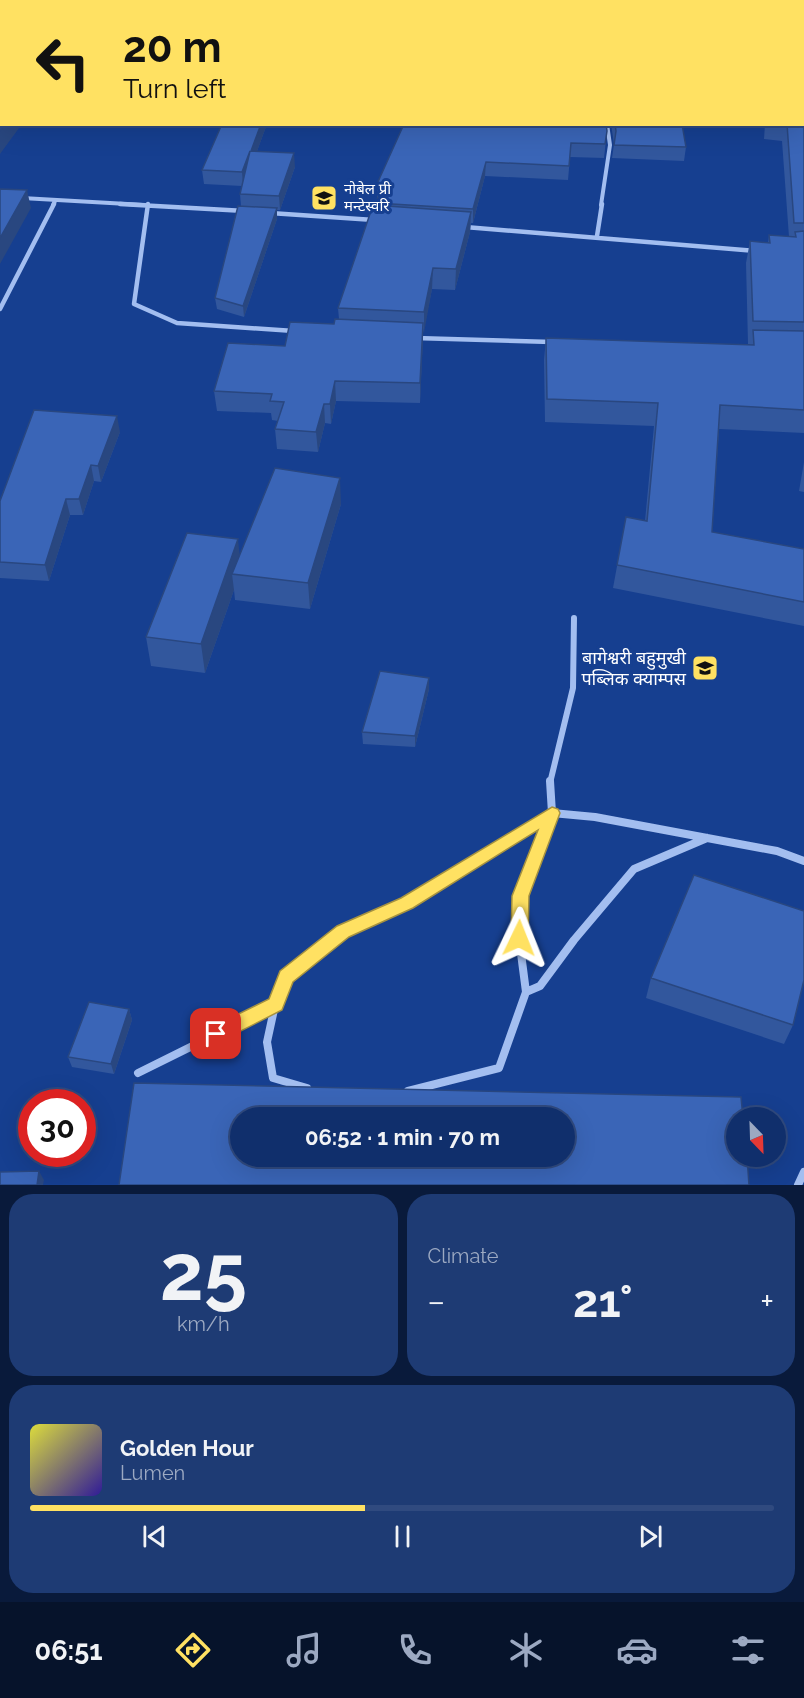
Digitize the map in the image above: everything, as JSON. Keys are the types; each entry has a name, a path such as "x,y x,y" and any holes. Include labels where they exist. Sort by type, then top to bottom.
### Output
{"street":[{"path":"597,236 610,145 607,126"},
{"path":"11,197 255,212"},
{"path":"0,309 55,201"},
{"path":"148,204 134,304 177,323 297,331"},
{"path":"267,213 385,221"},
{"path":"456,226 758,251"},
{"path":"404,337 557,342"},
{"path":"394,1094 499,1068 526,992 519,938 521,896 552,813 549,798 554,757 573,687 574,618"},
{"path":"317,1090 273,1078 267,1042 275,1005 287,977 343,932 407,903 552,813 595,817 707,837 777,851 804,861"},
{"path":"526,992 540,986 574,940 634,869 707,837"},
{"path":"138,1072 275,1005"},
{"path":"798,1185 804,1172"}],"building":[{"path":"221,126 260,126 251,151 294,153 279,196 240,194 250,151 242,172 202,170"},
{"path":"403,126 606,126 605,144 571,143 569,166 486,162 473,209 376,203 382,185 377,184"},
{"path":"615,126 682,126 686,147 614,145"},
{"path":"787,126 804,126 804,223 794,223"},
{"path":"0,189 27,190 0,238"},
{"path":"373,205 471,212 456,269 433,268 424,312 338,308"},
{"path":"238,206 277,208 243,306 215,298"},
{"path":"804,231 804,322 753,321 750,241 770,243 769,235 796,237 795,232"},
{"path":"335,319 423,323 420,383 335,381 330,404 324,404 316,432 275,429 284,402 270,401 272,394 214,391 228,343 285,346 290,322 334,324"},
{"path":"753,330 804,331 804,410 720,405 712,532 804,549 804,602 617,565 626,517 647,521 658,403 547,399 546,338 754,345"},
{"path":"34,410 117,416 98,466 91,465 79,499 66,499 45,565 0,562 0,501"},
{"path":"275,468 340,478 308,583 232,574"},
{"path":"187,533 238,539 201,644 146,637"},
{"path":"380,671 429,678 415,736 362,732"},
{"path":"694,875 804,911 804,980 793,1025 651,978"},
{"path":"89,1002 129,1009 111,1064 68,1057"},
{"path":"134,1083 741,1097 742,1107 726,1107 726,1167 748,1167 749,1185 119,1185"},
{"path":"39,1171 37,1185 0,1185 0,1172"}],"place":[{"name":"नोबेल प्री मन्टेस्वरि","path":"324,198"},
{"name":"बागेश्वरी बहुमुखी पब्लिक क्याम्पस","path":"705,668"}],"route":[{"path":"216,1034 275,1005 287,977 343,932 407,903 552,813 521,896 519,938"}]}
